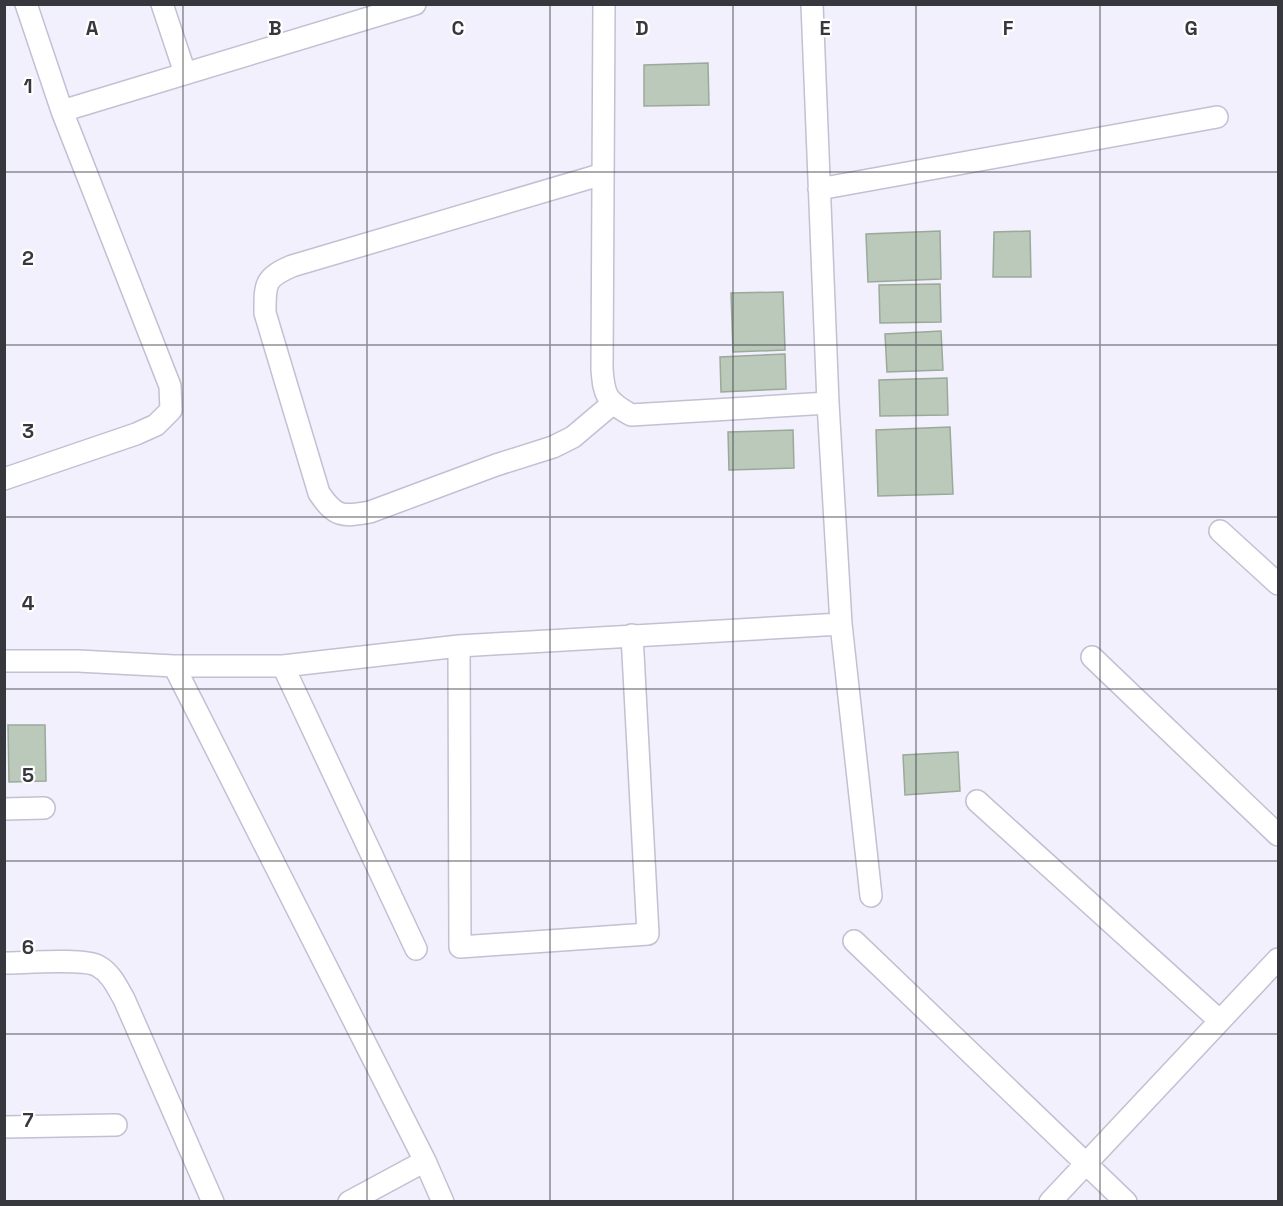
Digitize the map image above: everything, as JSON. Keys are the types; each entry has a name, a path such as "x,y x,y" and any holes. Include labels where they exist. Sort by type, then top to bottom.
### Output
{"street":[{"path":"5,476 136,434 156,425 171,410 170,386 62,111 26,4"},
{"path":"162,4 185,73"},
{"path":"62,111 415,4"},
{"path":"604,4 602,369 603,387 612,404 631,416 828,403"},
{"path":"812,4 828,403 842,624 871,896"},
{"path":"819,189 1217,117"},
{"path":"603,174 291,266 275,273 265,287 265,313 319,493 330,509 349,516 370,512 496,465 553,447 573,437 612,404"},
{"path":"1220,531 1278,584"},
{"path":"4,661 78,661 174,666 283,666 459,646 842,624"},
{"path":"459,646 460,947 648,934 632,635"},
{"path":"1092,657 1278,835"},
{"path":"174,666 425,1161 443,1202"},
{"path":"283,666 416,949"},
{"path":"977,801 1220,1022"},
{"path":"4,809 44,808"},
{"path":"854,941 1126,1202"},
{"path":"1050,1202 1278,959"},
{"path":"4,963 97,965 113,979 124,999 213,1202"},
{"path":"4,1127 116,1125"},
{"path":"349,1202 425,1161"}],"building":[{"path":"708,63 709,105 644,106 644,65"},
{"path":"940,231 941,279 868,282 866,234"},
{"path":"1030,231 1031,277 993,277 994,232"},
{"path":"940,284 941,322 880,323 879,285"},
{"path":"783,292 785,350 733,352 731,293"},
{"path":"941,331 943,370 887,372 885,334"},
{"path":"785,354 786,389 721,392 720,357"},
{"path":"947,378 948,415 880,416 879,380"},
{"path":"950,427 953,494 878,496 876,430"},
{"path":"793,430 794,468 729,470 728,432"},
{"path":"8,725 45,725 46,781 9,782"},
{"path":"958,752 960,791 905,795 903,755"}]}
